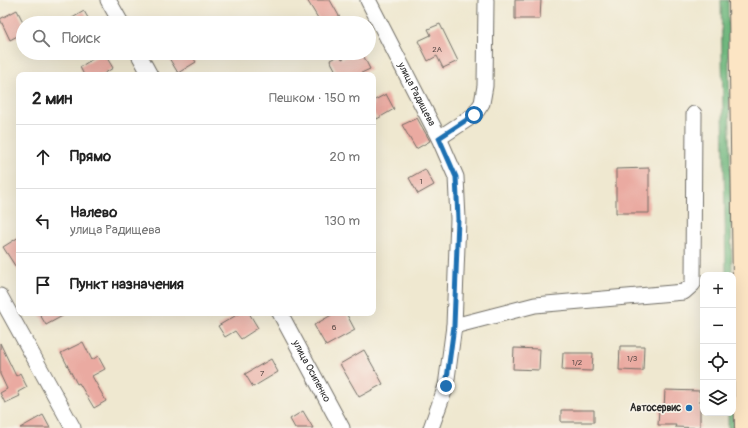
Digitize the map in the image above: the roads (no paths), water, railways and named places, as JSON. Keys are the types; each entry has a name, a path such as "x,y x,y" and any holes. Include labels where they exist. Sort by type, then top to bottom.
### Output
{"street":[{"path":"108,0 117,16"},
{"name":"улица Радищева","path":"368,0 439,138 456,177 458,219 454,326 446,386 431,428"},
{"path":"439,138 474,115 482,104 485,86 486,0"},
{"path":"740,0 746,428"},
{"path":"142,60 148,72"},
{"path":"454,326 535,305 684,292 693,284 694,114"},
{"path":"0,296 73,428"},
{"name":"улица Осипенко","path":"282,316 342,428"}],"place":[{"name":"Автосервис","path":"689,408"}]}
